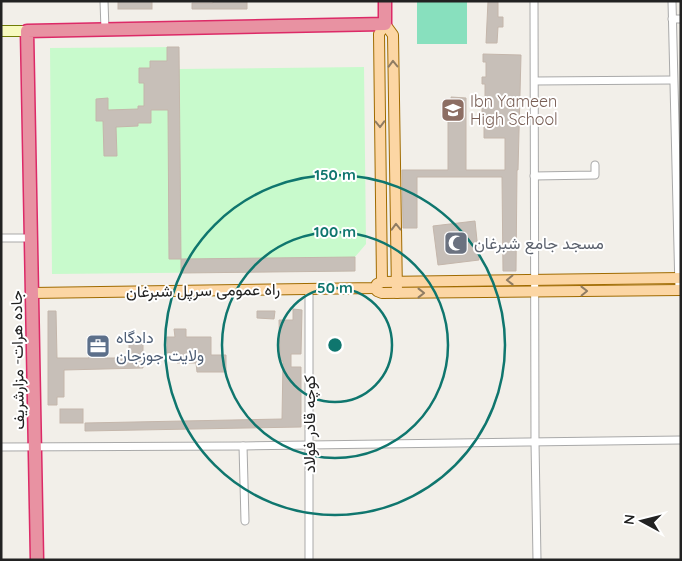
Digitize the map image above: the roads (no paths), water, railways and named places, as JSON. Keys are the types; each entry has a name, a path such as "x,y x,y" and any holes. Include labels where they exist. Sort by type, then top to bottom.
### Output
{"highway":[{"path":"27,31 385,24 385,1"},
{"name":"جاده هرات- مزارشریف","path":"27,31 36,560"}],"main road":[{"path":"378,285 379,34 385,24 393,35 397,287"},
{"name":"راه عمومی سرپل شبرغان","path":"397,287 535,279 680,278"},
{"name":"راه عمومی سرپل شبرغان","path":"32,293 309,289 378,285 535,292 680,290"}],"street":[{"path":"104,1 105,30"},
{"path":"534,1 537,560"},
{"path":"672,1 673,80 678,141 680,290"},
{"path":"672,19 681,19"},
{"path":"1,31 27,31"},
{"path":"535,81 673,80"},
{"path":"534,176 596,175 595,165"},
{"path":"1,238 30,238"},
{"name":"کوچه قادر فولاد","path":"309,289 309,560"},
{"path":"1,447 309,446 681,440"},
{"path":"244,446 244,521"}],"place":[{"name":"Ibn Yameen High School","path":"453,110"},
{"name":"مسجد جامع شبرغان","path":"456,243"},
{"name":"دادگاه ولایت جوزجان","path":"98,346"}]}
